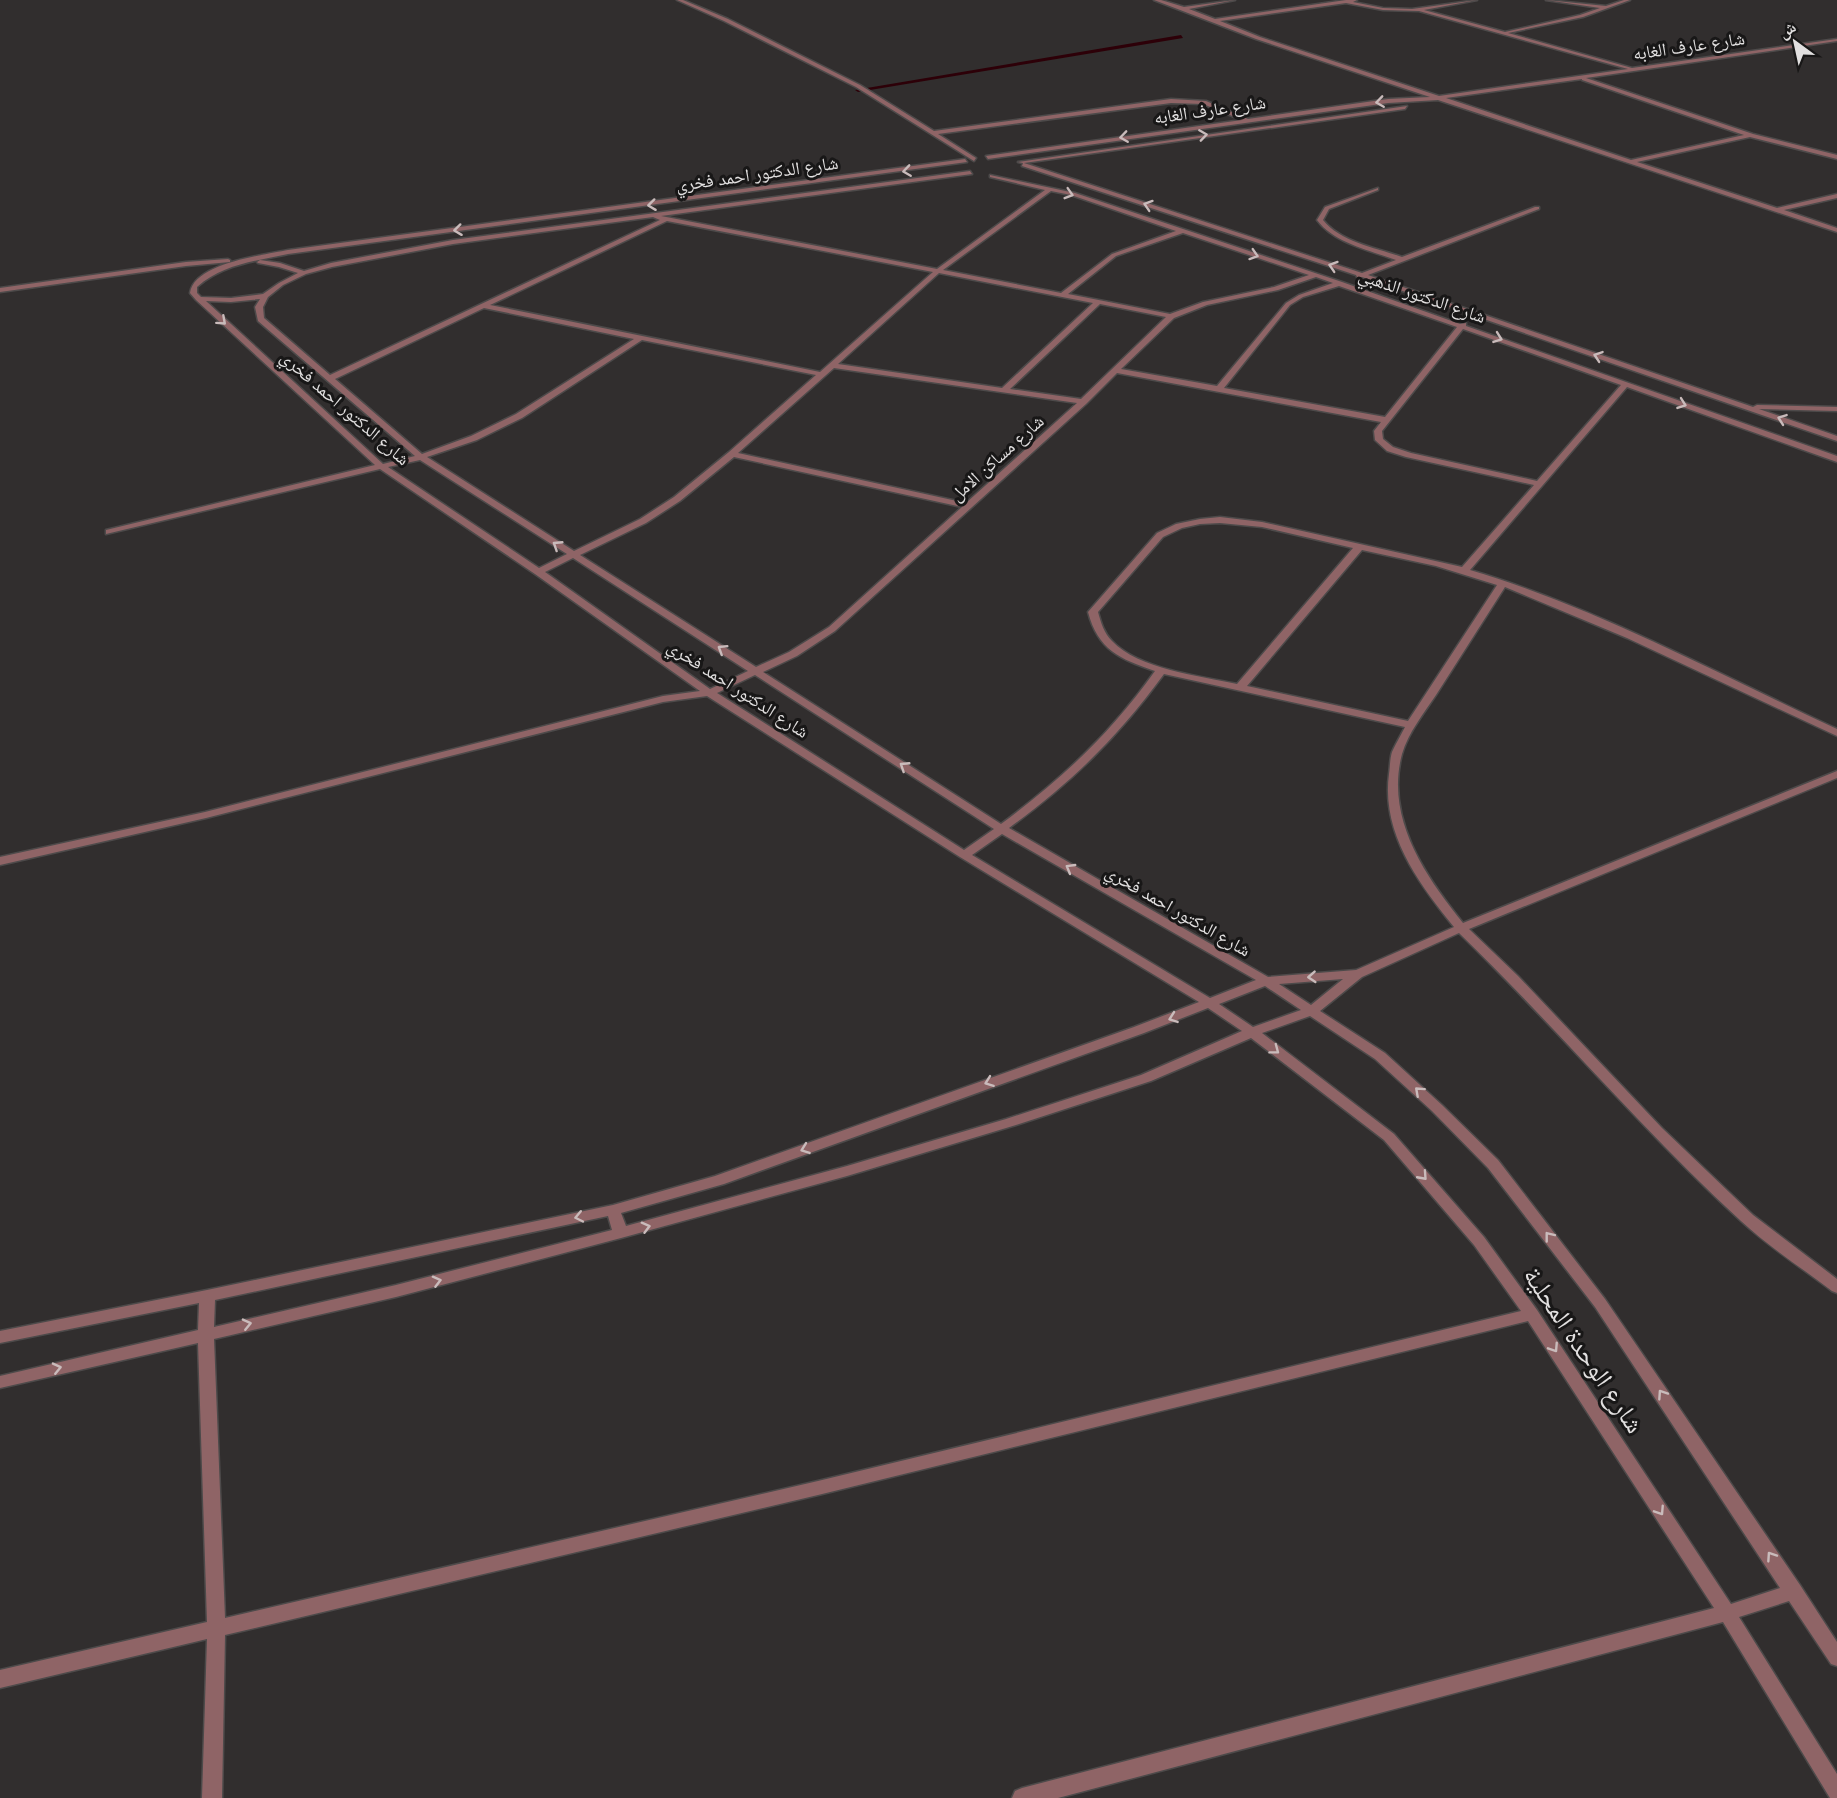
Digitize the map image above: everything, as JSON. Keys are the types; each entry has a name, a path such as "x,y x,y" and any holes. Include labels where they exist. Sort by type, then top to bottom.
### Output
{"street":[{"path":"679,0 726,20 858,86 934,133 970,160 961,165 962,169 969,173"},
{"path":"1156,0 1183,8 1258,38 1837,230"},
{"path":"1183,8 1233,0"},
{"path":"1214,20 1355,0"},
{"path":"1344,1 1381,10 1421,11 1475,0"},
{"path":"1548,0 1608,8"},
{"path":"1503,33 1608,8 1628,0"},
{"path":"1421,11 1634,69"},
{"name":"شارع عارف الغابه","path":"970,160 1388,100 1438,98 1837,40"},
{"path":"1580,77 1751,135 1837,157"},
{"name":"شارع عارف الغابه","path":"1022,166 1404,107 1438,98"},
{"path":"934,133 1171,101 1204,102 1247,120"},
{"path":"1630,161 1751,135"},
{"path":"988,157 1022,166"},
{"name":"شارع الدكتور احمد فخري","path":"970,160 288,252 227,266 201,279 194,286 193,293 382,467 538,572 709,693 964,855 1211,1004"},
{"name":"شارع الدكتور الذهبي","path":"1022,166 1362,275 1837,439"},
{"name":"شارع الدكتور احمد فخري","path":"986,176 969,173 405,250 331,265 304,273 281,284 265,296 259,307 261,319 421,457 1002,829 1266,981"},
{"path":"986,176 1013,174"},
{"name":"شارع الدكتور الذهبي","path":"986,176 1051,188 1316,275 1837,459"},
{"path":"538,572 575,556 677,499 732,454 938,271 1051,188"},
{"path":"1376,189 1327,208 1320,220 1328,230 1403,260"},
{"path":"1776,210 1837,196"},
{"path":"1219,389 1288,304 1301,296 1403,260 1537,208"},
{"path":"646,216 1171,316"},
{"path":"330,378 666,219"},
{"path":"1063,295 1114,255 1182,231"},
{"path":"0,290 186,264 246,261 280,265 304,273"},
{"name":"شارع مساكن الامل","path":"0,861 196,818 663,699 709,693 793,654 832,629 1083,402 1171,316 1205,303 1276,289 1316,275"},
{"path":"198,300 231,300 265,296"},
{"path":"1004,390 1098,302"},
{"path":"484,306 821,374"},
{"path":"1463,326 1386,420 1378,431 1379,440 1390,448 1409,455 1540,484"},
{"path":"109,532 421,457 474,438 519,416 640,338"},
{"path":"832,365 1083,402"},
{"path":"1116,370 1386,420"},
{"path":"1463,572 1626,384"},
{"path":"1746,406 1837,409"},
{"path":"732,454 969,506"},
{"path":"1411,725 1161,670 1124,656 1106,642 1095,627 1093,612 1160,535 1173,527 1191,522 1233,520 1359,547 1503,584 1600,623 1837,733"},
{"path":"1240,687 1359,547"},
{"path":"1503,584 1411,725 1398,753 1393,784 1396,818 1409,853 1430,890 1461,928 1514,979 1707,1180 1748,1219 1837,1287"},
{"path":"964,855 1042,799 1107,739 1133,709 1161,670"},
{"path":"0,1382 396,1291 621,1233 815,1180 1011,1122 1146,1078 1252,1032 1311,1011 1358,974 1461,928 1837,774"},
{"path":"0,1337 207,1296 613,1209 719,1180 1211,1004 1266,981 1358,974"},
{"name":"شارع الوحدة المحلية","path":"1266,981 1380,1056 1493,1164 1600,1303 1837,1658"},
{"name":"شارع الوحدة المحلية","path":"1211,1004 1252,1032 1389,1137 1479,1241 1532,1314 1727,1613 1837,1792"},
{"path":"613,1209 621,1233"},
{"path":"207,1296 206,1334 216,1627 212,1798"},
{"path":"0,1679 819,1488 1532,1314"},
{"path":"1022,1798 1727,1613 1794,1591"}],"waterway":[{"path":"858,90 1181,37"}]}
